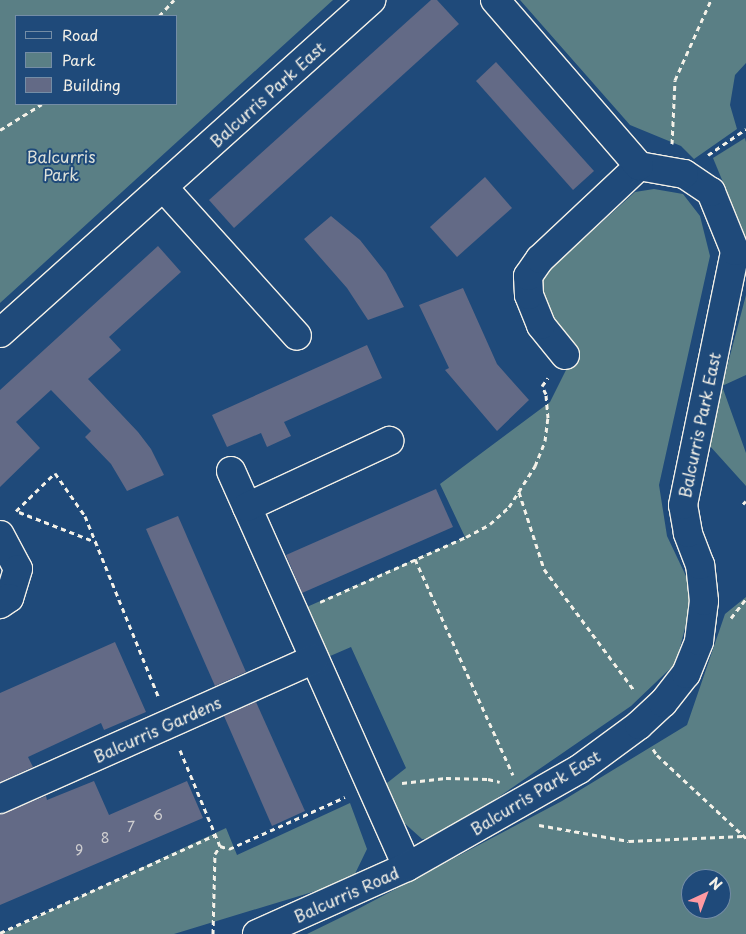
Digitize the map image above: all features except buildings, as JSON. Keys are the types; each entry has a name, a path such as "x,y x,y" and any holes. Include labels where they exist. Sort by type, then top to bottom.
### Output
{"street":[{"name":"Balcurris Park East","path":"0,333 371,0"},
{"path":"495,0 639,166 540,259 528,276 530,295 541,325 566,356"},
{"name":"Balcurris Park East","path":"407,867 521,793 578,770 645,719 686,674 699,641 704,601 700,565 688,534 683,504 735,251 711,192 681,176 639,166"},
{"path":"163,187 297,336"},
{"path":"247,507 389,441"},
{"path":"231,471 407,867"},
{"path":"0,604 9,598 18,569 5,526"},
{"name":"Balcurris Gardens","path":"0,799 314,659"},
{"name":"Balcurris Road","path":"257,934 407,867"}],"path":[{"path":"160,15 174,0"},
{"path":"681,176 675,80 711,0"},
{"path":"0,130 40,105"},
{"path":"681,176 703,158 746,129"},
{"path":"294,613 415,560 490,524 509,507 535,466 545,441 548,418 546,394 542,386 566,356"},
{"path":"5,526 16,511 55,472 85,516 220,846 229,849 372,789 413,780 446,778 488,779 521,793"},
{"path":"519,492 544,569 645,719 657,755 745,837"},
{"path":"16,511 96,542"},
{"path":"415,560 521,793 540,827 629,841 745,837"},
{"path":"0,933 215,835"},
{"path":"213,934 215,854 220,846"}],"green space":[{"name":"Balcurris Park","path":"0,0 333,0 0,303"},
{"path":"520,0 746,0 746,63 735,75 730,105 737,129 694,159 681,146 630,125"},
{"path":"745,138 746,142 746,238 713,158"},
{"path":"654,189 683,194 700,216 710,256 659,485 667,536 694,593 676,663 631,706 439,838 422,839 402,821 387,795 387,783 406,768 351,647 321,660 300,610 465,537 440,484 550,402 570,362 537,293 544,275 635,192"},
{"path":"746,295 746,375 722,386"},
{"path":"722,386 746,453 746,486 709,445"},
{"path":"746,597 746,934 307,934 562,801 687,725 725,614"},
{"path":"350,803 367,849 352,880 174,934 0,934 226,828 237,855"}]}
